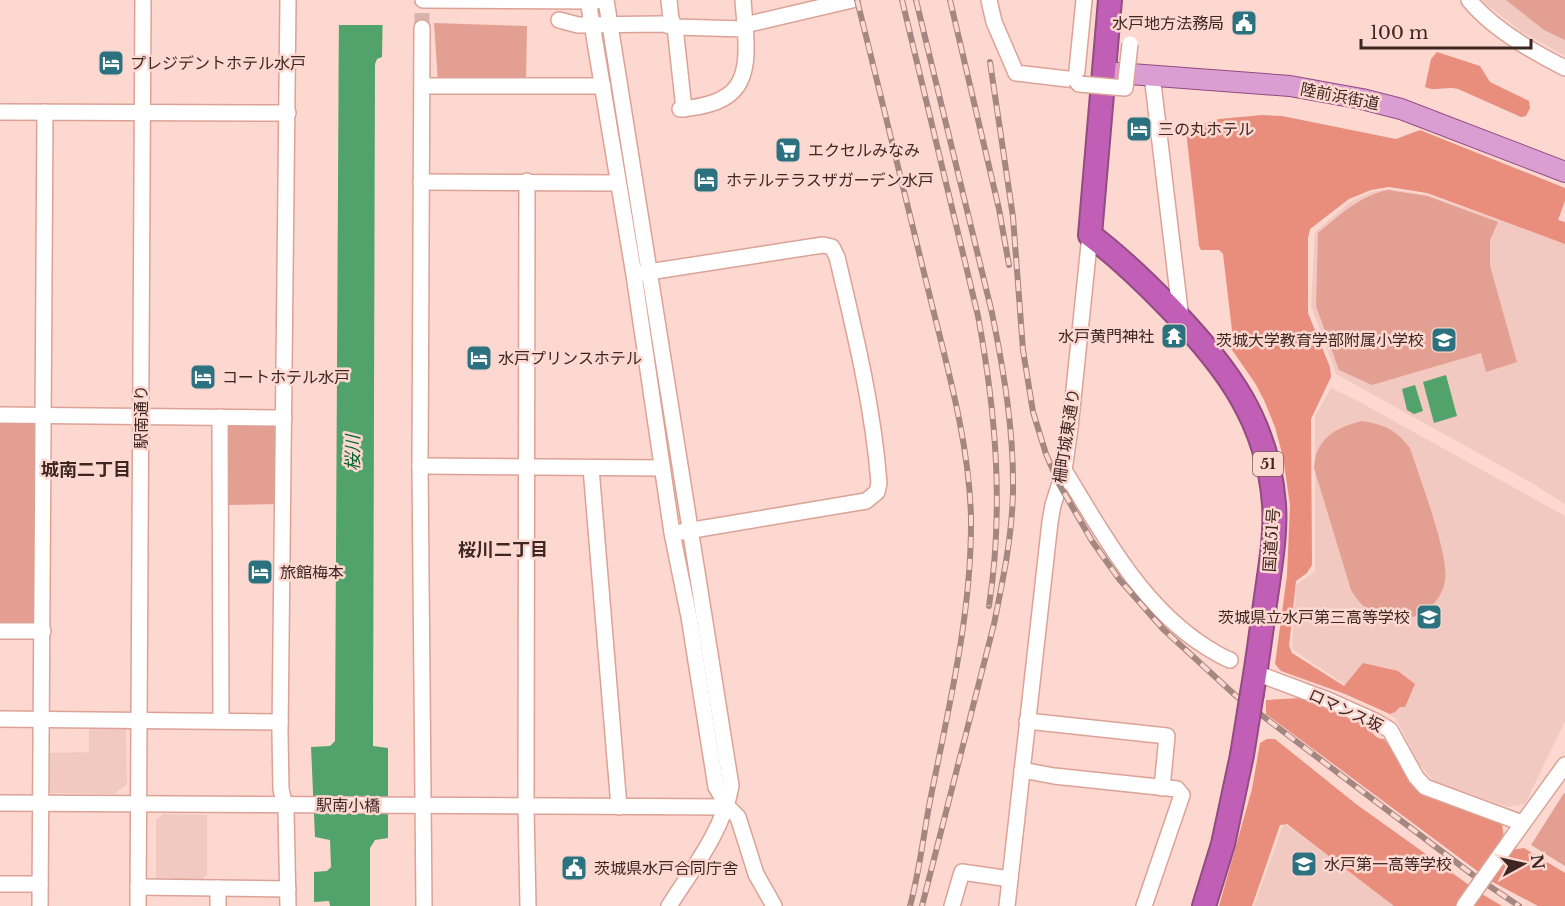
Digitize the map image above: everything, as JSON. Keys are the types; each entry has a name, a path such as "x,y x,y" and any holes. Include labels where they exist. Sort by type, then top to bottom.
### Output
{"highway":[{"name":"柵町城東通り","path":"1090,235 1089,82 1110,0"},
{"name":"国道51号","path":"1090,235 1119,257 1210,351 1237,388 1256,427 1267,462 1274,505 1274,529 1254,683 1242,755 1223,844 1204,906"}],"main road":[{"name":"陸前浜街道","path":"1089,82 1152,75 1290,87 1362,99 1401,109 1565,172"}],"street":[{"name":"駅南通り","path":"138,906 143,0"},
{"path":"288,0 280,722 281,789 293,804 288,906"},
{"path":"423,0 606,0 731,786 728,807 714,835 669,906"},
{"path":"565,0 563,20 578,26 662,24 675,27 745,27 852,0"},
{"path":"669,0 671,19 675,27 682,109 710,106 720,101 738,85 744,74 747,56 743,0"},
{"path":"989,0 994,22 1016,73 1125,88 1130,44"},
{"path":"1084,0 1089,82"},
{"path":"1469,0 1478,11 1536,54 1565,68"},
{"path":"588,1 634,275 672,533 689,617 716,788 728,807 738,816 756,874 774,906"},
{"path":"422,28 420,466 424,906"},
{"path":"1152,75 1179,294 1180,319"},
{"path":"423,86 603,87"},
{"path":"0,112 288,113"},
{"path":"40,906 45,112"},
{"path":"527,181 526,806 528,906"},
{"path":"421,182 618,183"},
{"name":"柵町城東通り","path":"1007,906 1053,505 1064,470 1090,235"},
{"path":"634,275 823,245 832,248 837,257 864,371 874,427 879,483 877,492 866,501 672,533"},
{"path":"0,415 284,418"},
{"path":"220,417 221,721"},
{"path":"420,466 662,468"},
{"path":"591,468 619,807"},
{"path":"1064,470 1110,547 1138,585 1186,634 1230,660"},
{"path":"0,631 43,631"},
{"name":"ロマンス坂","path":"1254,683 1328,700 1375,721 1390,730 1416,777 1425,787 1522,824"},
{"path":"0,719 280,722"},
{"path":"1028,722 1167,736 1162,788"},
{"path":"1464,906 1565,765"},
{"path":"1022,770 1054,776 1177,789 1182,795 1144,906"},
{"name":"駅南小橋","path":"0,803 728,807"},
{"path":"952,906 962,872 1010,879"},
{"path":"0,884 40,884"},
{"path":"138,887 288,889"},
{"path":"218,888 218,906"}],"shaded area":[{"path":"1481,0 1565,0 1565,56 1522,32"},
{"path":"1506,0 1565,0 1565,40 1544,30"},
{"path":"434,23 527,26 526,80 438,82"},
{"path":"1437,52 1480,66 1490,82 1529,101 1530,108 1526,116 1521,117 1458,89 1425,87 1431,59"},
{"path":"1262,115 1282,116 1396,139 1420,130 1565,188 1565,201 1558,220 1565,222 1565,244 1427,193 1389,187 1371,190 1349,199 1310,229 1308,313 1330,367 1331,377 1311,419 1312,565 1307,573 1296,581 1289,646 1292,653 1344,686 1363,663 1398,671 1415,684 1405,707 1400,707 1390,714 1345,694 1281,671 1275,664 1287,575 1290,505 1283,457 1275,427 1264,400 1230,347 1233,339 1223,254 1219,250 1201,250 1199,246 1186,131 1219,119"},
{"name":"茨城大学教育学部附属小学校","path":"1388,189 1428,195 1565,243 1565,504 1530,482 1336,374 1311,306 1315,232 1350,202 1371,192"},
{"path":"1388,190 1427,196 1498,222 1490,240 1490,266 1517,362 1486,372 1481,353 1372,385 1339,370 1316,306 1318,233 1359,201"},
{"name":"茨城県立水戸第三高等学校","path":"1331,388 1565,516 1565,721 1525,804 1508,807 1434,781 1419,764 1396,719 1292,649 1296,585 1315,571 1315,416"},
{"path":"229,420 280,420 279,504 228,505"},
{"path":"0,421 34,421 38,426 35,626 0,626"},
{"path":"1362,421 1389,429 1410,448 1443,554 1445,581 1443,589 1429,608 1407,618 1391,619 1371,612 1360,603 1351,590 1314,468 1319,449 1329,436 1343,427"},
{"path":"1300,698 1370,728 1372,733 1384,739 1408,781 1423,795 1502,824 1504,838 1480,873 1266,714 1266,700"},
{"path":"89,724 126,725 127,784 114,794 51,793 48,753 89,752"},
{"path":"1267,739 1275,739 1356,804 1469,885 1458,906 1394,906 1287,824 1280,825 1252,906 1219,906 1252,789 1260,743"},
{"path":"1565,794 1565,866 1531,845"},
{"path":"163,814 207,815 207,875 198,883 156,883 156,820"},
{"name":"水戸第一高等学校","path":"1284,823 1396,906 1254,906"},
{"path":"1524,848 1565,873 1565,906 1538,906 1489,880 1511,850"},
{"path":"1482,894 1502,906 1471,906"}],"water":[{"name":"桜川","path":"339,0 383,0 382,57 377,59 375,64 373,746 388,748 388,838 375,840 370,848 370,906 330,906 329,901 314,902 314,872 327,871 331,867 330,840 315,837 311,747 330,746 335,741"},
{"path":"1446,375 1457,416 1434,423 1423,382"},
{"path":"1415,385 1423,411 1414,414 1407,410 1402,389"}],"pier":[{"path":"336,0 386,0 386,25 336,25"}],"tunnel":[{"path":"422,0 422,28"}],"railway":[{"path":"857,0 949,373 966,459 971,517 968,590 958,662 910,906"},
{"path":"902,0 978,316 984,352 993,425 997,497 994,569 989,606"},
{"path":"916,0 992,313 1007,402 1013,470 1009,542 994,624 922,906"},
{"path":"950,0 999,209 1009,265"},
{"path":"990,62 1013,217 1023,350 1033,412 1046,454 1059,484 1092,541 1119,579 1163,629 1235,695 1473,875 1519,906"}],"place":[{"name":"水戸地方法務局","path":"1244,23"},
{"name":"プレジデントホテル水戸","path":"111,63"},
{"name":"三の丸ホテル","path":"1139,129"},
{"name":"エクセルみなみ","path":"788,150"},
{"name":"ホテルテラスザガーデン水戸","path":"706,180"},
{"name":"水戸黄門神社","path":"1174,336"},
{"name":"茨城大学教育学部附属小学校","path":"1444,340"},
{"name":"水戸プリンスホテル","path":"479,358"},
{"name":"コートホテル水戸","path":"203,377"},
{"name":"旅館梅本","path":"260,572"},
{"name":"茨城県立水戸第三高等学校","path":"1429,617"},
{"name":"水戸第一高等学校","path":"1304,864"},
{"name":"茨城県水戸合同庁舎","path":"574,868"}],"district":[{"name":"城南二丁目","path":"86,470"},
{"name":"桜川二丁目","path":"503,550"}]}
